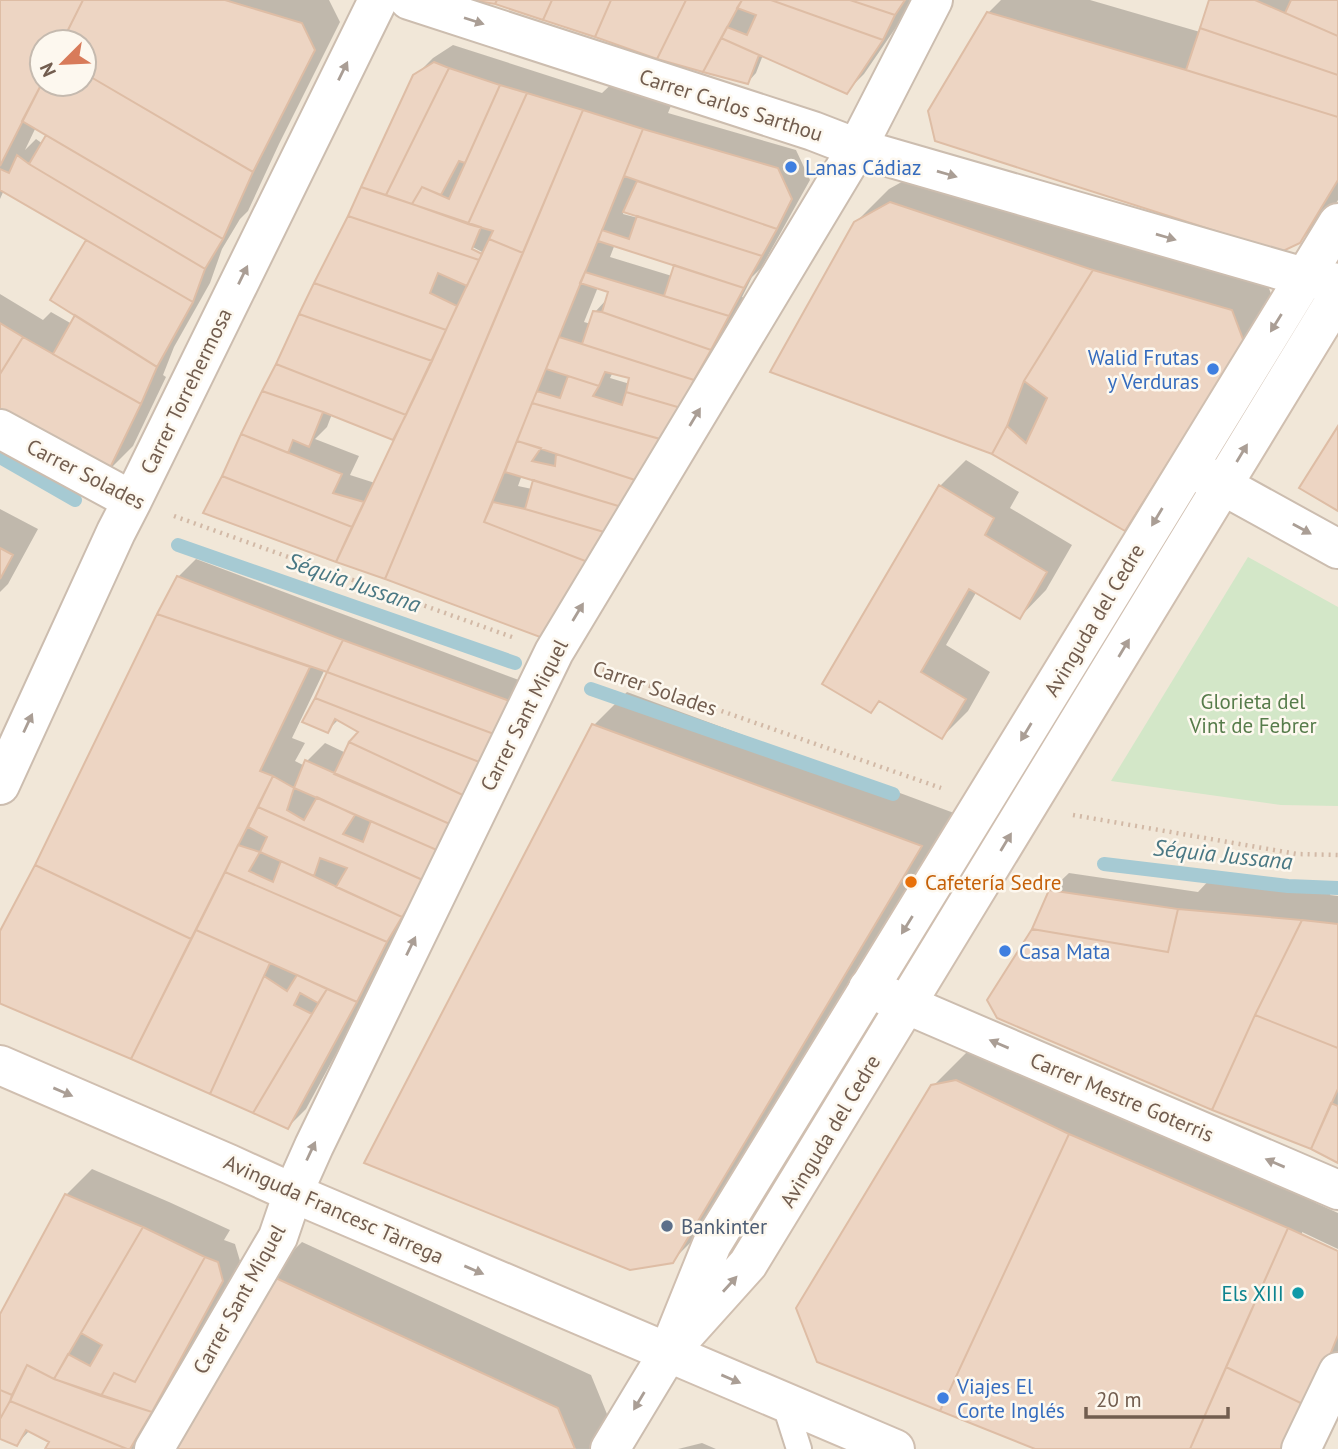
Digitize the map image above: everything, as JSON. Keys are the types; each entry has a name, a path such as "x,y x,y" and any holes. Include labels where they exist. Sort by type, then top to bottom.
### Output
{"street":[{"name":"Carrer Torrehermosa","path":"0,785 116,532 378,0"},
{"name":"Carrer Carlos Sarthou","path":"409,0 813,131 857,148 1321,280"},
{"name":"Carrer Sant Miquel","path":"154,1449 278,1237 292,1193 554,652 857,148 933,0"},
{"name":"Avinguda del Cedre","path":"668,1353 712,1244 1188,467 1321,280 1338,223"},
{"name":"Avinguda del Cedre","path":"668,1353 748,1264 1338,296"},
{"name":"Carrer Solades","path":"0,429 132,501"},
{"path":"1188,467 1338,549"},
{"path":"868,988 907,1005"},
{"name":"Carrer Mestre Goterris","path":"907,1005 1338,1189"},
{"name":"Avinguda Francesc Tàrrega","path":"0,1065 292,1193 895,1449"},
{"path":"611,1449 668,1353"},
{"path":"1301,1449 1338,1372"}],"lane":[{"path":"783,1402 799,1449"}],"path":[{"name":"Carrer Solades","path":"132,501 982,802"},
{"path":"1027,807 1297,854 1338,855"}],"shaded area":[{"path":"0,0 1338,0 1338,1449 0,1449"}],"green space":[{"name":"Glorieta del Vint de Febrer","path":"1248,557 1338,607 1338,806 1281,805 1111,781"}],"building":[{"path":"0,0 83,0 69,28 28,28 28,98 34,98 0,166"},
{"path":"83,0 225,0 302,23 315,50 253,172 98,81 98,28 69,28"},
{"path":"471,0 497,0 495,4"},
{"path":"497,0 552,0 543,20 495,4"},
{"path":"552,0 611,0 595,37 543,20"},
{"path":"611,0 686,0 657,59 595,37"},
{"path":"686,0 742,0 703,72 657,59"},
{"path":"742,0 771,0 883,40 847,94 721,38 727,27 747,35 756,15 737,8"},
{"path":"771,0 850,0 895,15 883,40"},
{"path":"850,0 905,0 895,15"},
{"path":"1209,0 1255,0 1338,36 1338,75 1200,28"},
{"path":"1291,0 1338,0 1338,36 1285,13"},
{"path":"987,12 1338,117 1338,180 1300,243 1281,252 935,141 928,111"},
{"path":"1200,28 1338,75 1338,117 1186,70"},
{"path":"721,38 759,55 748,84 703,72"},
{"path":"434,62 449,68 386,195 361,187 413,75"},
{"path":"449,68 500,85 465,163 459,161 441,195 422,187 412,204 386,195"},
{"path":"98,81 253,172 223,239 22,121 34,98 98,98"},
{"path":"500,85 527,93 468,224 412,204 422,187 449,199"},
{"path":"527,93 583,110 523,253 489,239 493,231 468,224"},
{"path":"583,110 643,129 484,522 593,564 556,632 540,637 385,579"},
{"path":"643,129 778,168 792,199 777,229 624,176"},
{"path":"46,135 223,239 205,269 29,164"},
{"path":"17,155 205,269 193,302 0,190 0,169 9,173"},
{"path":"637,181 777,229 762,256 623,212"},
{"path":"361,187 481,227 472,249 482,254 479,260 348,216"},
{"path":"890,202 1093,270 1024,381 1007,426 992,454 770,372 854,222"},
{"path":"348,216 479,260 467,286 438,273 430,293 457,306 446,330 314,283"},
{"path":"637,216 762,256 744,288 598,241 602,230 629,239"},
{"path":"489,239 523,253 385,579 336,562"},
{"path":"86,240 193,302 157,367 50,300"},
{"path":"674,265 744,288 729,316 664,296"},
{"path":"1093,270 1232,310 1244,342 1125,531 992,454 1007,426 1026,443 1047,398 1024,381"},
{"path":"585,272 729,316 711,350 602,312 608,292 580,283"},
{"path":"314,283 446,330 432,361 299,314"},
{"path":"593,311 711,350 694,380 582,344"},
{"path":"299,314 432,361 406,415 276,364"},
{"path":"75,315 157,367 141,404 53,354"},
{"path":"0,323 23,337 0,374"},
{"path":"23,337 141,404 107,474 0,409 0,374"},
{"path":"559,337 694,380 681,408 626,392 629,378 605,372 599,386 546,369"},
{"path":"276,364 406,415 393,440 262,391"},
{"path":"568,376 599,386 593,396 622,405 626,392 681,408 660,439 532,403 537,391 560,398"},
{"path":"262,391 323,412 309,447 293,440 288,453 241,434"},
{"path":"532,403 660,439 638,481 517,441"},
{"path":"1338,426 1338,511 1299,488"},
{"path":"241,434 342,474 333,493 364,502 352,527 222,476"},
{"path":"517,441 541,448 532,461 555,466 556,454 638,481 625,508 505,472"},
{"path":"222,476 352,527 336,562 203,513"},
{"path":"533,480 625,508 611,534 525,509"},
{"path":"939,485 994,518 985,535 1047,572 1020,619 969,589 921,672 966,699 942,739 879,701 871,713 822,684"},
{"path":"493,502 611,534 593,564 484,522"},
{"path":"0,548 13,555 0,579"},
{"path":"177,576 343,640 327,672 157,614"},
{"path":"157,614 310,667 260,771 273,776 191,939 35,865"},
{"path":"343,640 518,704 502,737 327,672"},
{"path":"327,672 502,737 487,765 315,698"},
{"path":"315,698 487,765 467,797 349,742 358,732 335,719 328,733 302,722"},
{"path":"592,724 922,846 673,1263 630,1270 364,1163"},
{"path":"349,742 467,797 452,825 334,774"},
{"path":"305,760 452,825 439,851 294,788"},
{"path":"273,776 294,788 287,810 304,820 317,797 355,815 343,834 363,842 371,821 439,851 425,881 258,807"},
{"path":"258,807 425,881 402,917 336,887 347,868 320,858 314,876 260,852 267,837 248,827"},
{"path":"238,845 260,852 249,871 273,882 281,861 402,917 387,942 225,872"},
{"path":"35,865 191,939 131,1059 0,1003 0,931"},
{"path":"225,872 387,942 357,1002 196,930"},
{"path":"1049,890 1178,909 1168,952 1032,929"},
{"path":"1178,909 1302,920 1212,1110 997,1018 987,1000 1032,929 1168,952"},
{"path":"1302,920 1338,924 1338,1048 1255,1015"},
{"path":"196,930 270,963 210,1094 131,1059"},
{"path":"297,975 327,989 318,1003 300,993 294,1005 312,1014 253,1113 210,1094 264,976 287,991"},
{"path":"327,989 357,1002 288,1129 253,1113"},
{"path":"1255,1015 1338,1048 1338,1089 1311,1149 1212,1110"},
{"path":"956,1080 1069,1134 940,1411 817,1362 796,1308 931,1085"},
{"path":"1331,1103 1338,1106 1338,1163 1311,1149"},
{"path":"1069,1134 1288,1228 1190,1449 1035,1449 940,1411"},
{"path":"65,1194 143,1227 54,1379 27,1365 12,1395 0,1390 0,1314"},
{"path":"143,1227 205,1257 135,1382 114,1373 101,1396 54,1379 68,1354 90,1366 102,1345 81,1333"},
{"name":"Els XIII","path":"1288,1228 1338,1251 1338,1335 1309,1407 1226,1367"},
{"path":"205,1257 218,1262 223,1281 152,1412 101,1396 114,1373 135,1382"},
{"path":"267,1274 558,1408 575,1449 171,1449"},
{"path":"27,1365 54,1379 152,1412 130,1449 127,1449 10,1401"},
{"path":"1226,1367 1309,1407 1287,1449 1190,1449"},
{"path":"0,1390 12,1395 0,1419"},
{"path":"10,1401 127,1449 45,1449 49,1442 26,1430 17,1446 0,1439 0,1419"}],"waterway":[{"name":"Séquia Jussana","path":"0,457 75,500"},
{"name":"Séquia Jussana","path":"178,545 515,663"},
{"name":"Séquia Jussana","path":"591,689 893,794"},
{"name":"Séquia Jussana","path":"1104,864 1288,886 1338,888"}],"place":[{"name":"Lanas Cádiaz","path":"791,167"},
{"name":"Walid Frutas y Verduras","path":"1213,369"},
{"name":"Cafetería Sedre","path":"911,882"},
{"name":"Casa Mata","path":"1005,951"},
{"name":"Bankinter","path":"667,1226"},
{"name":"Els XIII","path":"1298,1293"},
{"name":"Viajes El Corte Inglés","path":"943,1398"}]}
